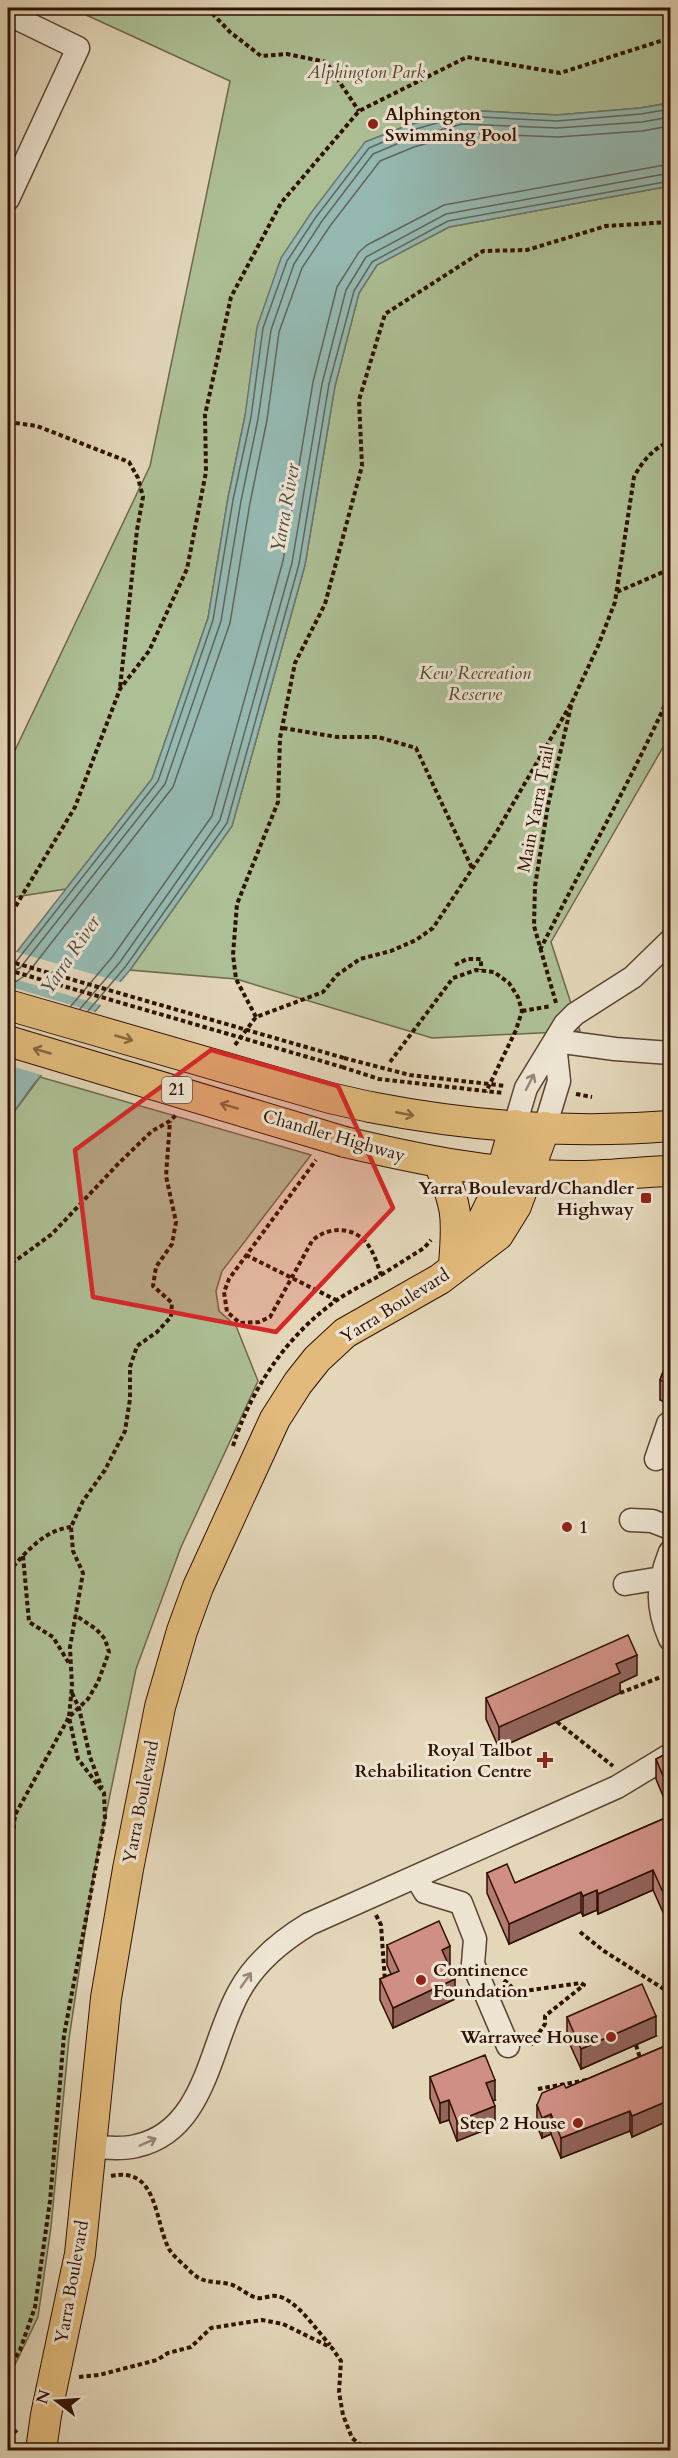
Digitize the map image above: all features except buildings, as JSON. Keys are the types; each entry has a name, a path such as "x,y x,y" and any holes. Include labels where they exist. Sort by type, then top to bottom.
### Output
{"main road":[{"name":"Chandler Highway","path":"8,1005 330,1098 439,1120 545,1126 638,1128 670,1126"},
{"name":"Chandler Highway","path":"8,1041 345,1142 439,1163 577,1176 670,1170"},
{"name":"Yarra Boulevard","path":"41,2451 54,2378 75,2285 111,1969 148,1758 171,1665 198,1587 274,1419 317,1359 345,1333 458,1266 492,1241 503,1229 516,1172 515,1125"},
{"name":"Yarra Boulevard","path":"516,1172 545,1126"},
{"path":"439,1163 453,1196 457,1213 458,1266"}],"street":[{"path":"8,14 78,48 8,199"},
{"path":"515,1125 526,1088 565,1024 574,1014 633,977 670,941"},
{"path":"555,1042 670,1053"},
{"path":"545,1126 559,1081 555,1042"},
{"path":"656,1459 668,1424"},
{"path":"631,1520 652,1521 670,1528"},
{"path":"670,1552 659,1592 661,1614 670,1639"},
{"path":"625,1584 661,1578"},
{"path":"90,2146 118,2148 138,2146 172,2128 193,2103 240,1988 264,1958 283,1940 309,1924 631,1780 670,1755"},
{"path":"416,1876 425,1892 461,1903 475,1938 473,1964 519,2046"}],"path":[{"path":"207,8 230,32 261,57 287,54 326,62 359,111"},
{"path":"120,689 149,651 188,569 206,472 205,415 231,297 281,203 359,111 467,57 560,73 670,38"},
{"path":"256,1017 236,979 233,955 237,904 278,802 280,738 295,663 325,604 362,466 359,400 385,314 483,251 527,250 606,226 670,222"},
{"path":"8,422 37,426 129,462 138,477 142,497 120,689 75,807 8,919"},
{"name":"Main Yarra Trail","path":"522,1011 550,1007 555,1001 534,926 535,886 548,805 572,702 612,612 634,477 643,460 655,449 670,441"},
{"path":"617,592 670,569"},
{"path":"540,950 603,825 641,759 670,694"},
{"path":"230,1051 256,1017 323,992 337,975 360,959 391,951 416,940 433,928 496,833 572,702"},
{"path":"283,728 337,737 378,737 416,748 472,869"},
{"path":"455,965 467,959 481,959 481,970"},
{"path":"8,961 410,1075 489,1085"},
{"path":"8,970 379,1079 486,1092 516,1030 522,1011 518,997 509,983 494,972 481,970 463,973 450,981 390,1062"},
{"path":"8,1270 11,1264 52,1234 119,1162 152,1131 170,1121 177,1114"},
{"path":"104,1792 78,1759 69,1717 72,1693 70,1647 83,1573 73,1551 71,1527 125,1431 130,1399 130,1367 137,1346 157,1332 171,1317 172,1303 153,1286 156,1267 172,1245 176,1222 166,1176 170,1121"},
{"path":"317,1159 229,1279 224,1292 226,1312 240,1323 259,1322 270,1317 312,1241 318,1235 331,1229 351,1232"},
{"path":"381,1275 424,1248 434,1236"},
{"path":"246,1255 336,1301"},
{"path":"8,1572 54,1529 71,1527"},
{"path":"23,1556 28,1622 52,1637 71,1665"},
{"path":"8,1881 15,1815 69,1717 79,1708 98,1682 109,1652 105,1639 96,1629 75,1616"},
{"path":"620,1694 661,1677"},
{"path":"8,2370 20,2350 35,2307 61,2090 64,2035 105,1818 104,1792 90,1757 79,1708 72,1693"},
{"path":"557,1722 631,1780"},
{"path":"373,1913 381,1925 385,1989"},
{"path":"580,1932 603,1951 670,1993"},
{"path":"501,1976 517,1992 581,1983 584,1985 545,2016 545,2024 519,2046"},
{"path":"636,2045 644,2067"},
{"path":"538,2089 577,2080 595,2080"},
{"path":"87,2178 132,2175 142,2182 149,2191 170,2251 192,2273 206,2282 231,2284 243,2293 260,2298 277,2295 295,2305 341,2361 339,2392 343,2415 352,2438 367,2451"},
{"path":"54,2378 99,2375 157,2360 168,2353 191,2347 211,2328 262,2320 283,2324 332,2348"},
{"path":"8,2438 19,2428"}],"highlighted area":[{"path":"211,1050 338,1086 393,1208 276,1332 93,1297 75,1150"}],"green space":[{"name":"Alphington Park","path":"71,8 670,8 670,103 640,108 557,115 460,110 406,126 365,142 245,416 228,498 208,618 152,779 66,889 8,898 8,765 150,466 230,81"},
{"name":"Kew Recreation Reserve","path":"670,186 670,735 551,942 580,1031 432,1038 236,979 130,970 232,826 305,565 335,386 359,293 377,265 449,227"},
{"path":"40,1077 311,1155 222,1271 216,1291 219,1311 236,1326 258,1381 181,1547 136,1669 94,1872 69,2039 51,2227 38,2317 12,2371 8,2447 8,1120"}],"water":[{"name":"Yarra River","path":"670,103 670,186 449,227 377,265 359,293 335,386 305,565 232,826 130,970 33,1085 8,1120 8,963 152,779 208,618 228,498 245,416 257,327 281,258 311,213 365,142 406,126 460,110 557,115 640,108"}],"pier":[{"path":"13,951 124,983 104,1006 8,977 8,958"},
{"path":"8,986 98,1013 45,1076 8,1065"}],"place":[{"name":"Alphington Swimming Pool","path":"373,124"},
{"name":"Yarra Boulevard/Chandler Highway","path":"646,1198"},
{"name":"1","path":"567,1527"},
{"name":"Royal Talbot Rehabilitation Centre","path":"545,1760"},
{"name":"Continence Foundation","path":"421,1980"},
{"name":"Warrawee House","path":"611,2037"},
{"name":"Step 2 House","path":"578,2123"}]}
